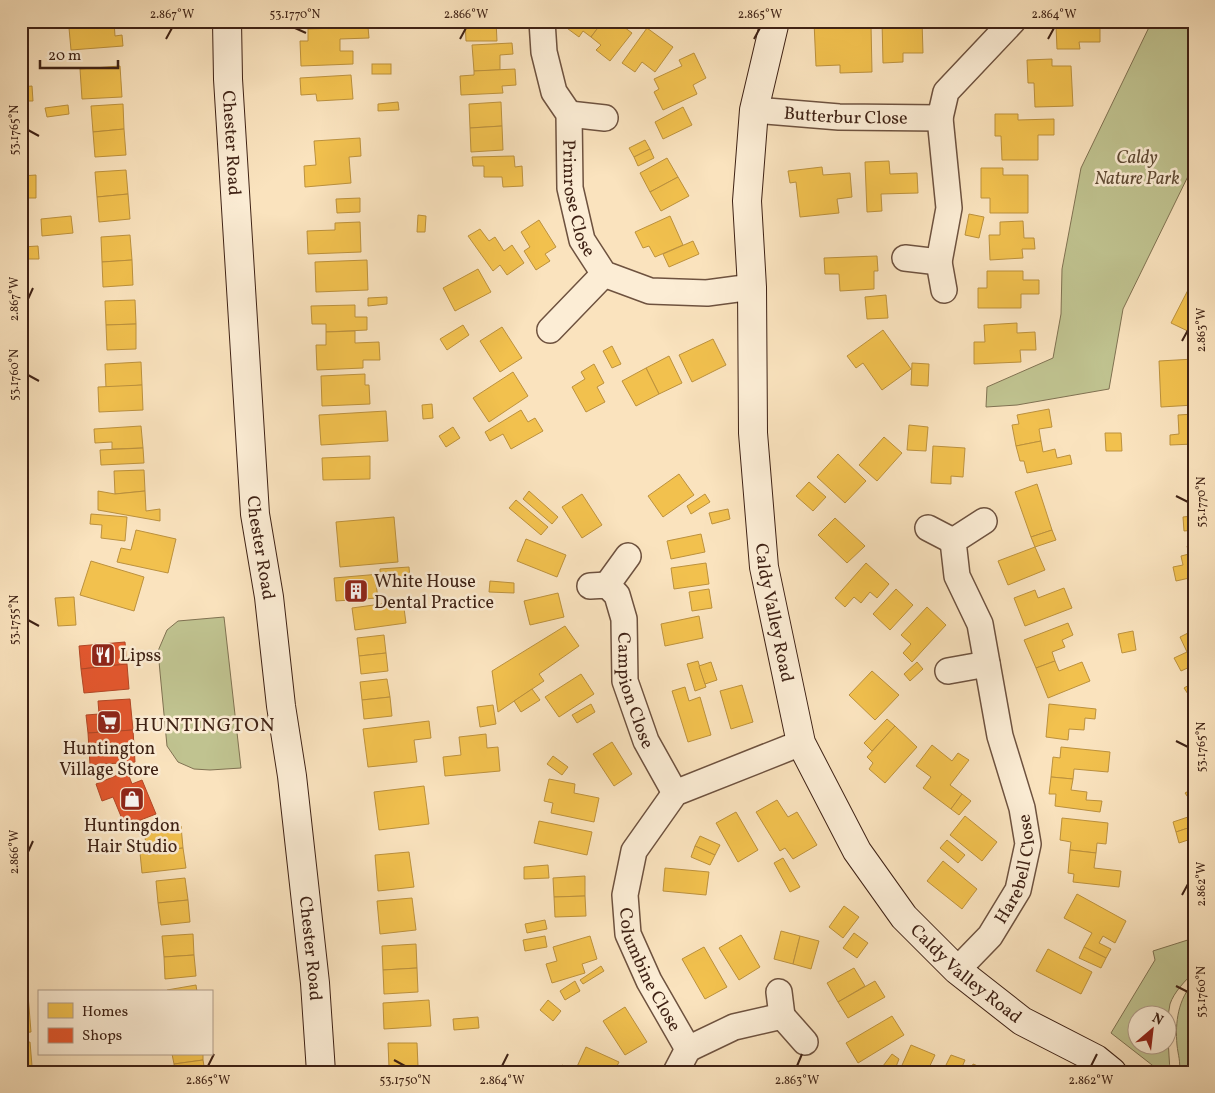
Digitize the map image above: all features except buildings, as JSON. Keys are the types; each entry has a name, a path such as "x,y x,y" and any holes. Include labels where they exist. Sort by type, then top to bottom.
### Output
{"street":[{"name":"Chester Road","path":"227,21 228,79 255,514 269,597 281,706 292,776 315,983 321,1072"},
{"name":"Primrose Close","path":"542,21 544,52 554,92 569,114 570,188 582,240 604,274 650,291 707,293 752,287"},
{"name":"Caldy Valley Road","path":"775,21 754,110 747,201 752,287 753,433 764,567 801,743 857,851 904,917 957,970 1022,1021 1096,1059 1112,1072"},
{"path":"944,290 939,262 948,208 940,118 946,92 1013,21"},
{"name":"Butterbur Close","path":"754,110 839,117 940,118"},
{"name":"Primrose Close","path":"569,114 605,118"},
{"path":"905,258 939,262"},
{"name":"Primrose Close","path":"550,330 604,274"},
{"path":"928,528 954,541 984,521"},
{"name":"Harebell Close","path":"954,541 957,576 980,624 1000,736 1022,808 1028,844 1018,890 990,936 957,970"},
{"name":"Campion Close","path":"628,556 599,585 617,595 624,619 625,681 646,741 675,793"},
{"path":"948,671 987,664"},
{"path":"675,793 801,743"},
{"name":"Columbine Close","path":"675,793 634,851 625,895 628,934 649,981 688,1049"},
{"name":"Columbine Close","path":"676,1072 688,1049 781,1004 805,1042"}],"green space":[{"name":"Caldy Nature Park","path":"1152,21 1194,21 1194,164 1123,309 1109,389 1017,405 986,407 987,387 1053,358 1061,314 1062,269 1081,168"},
{"path":"224,617 241,768 194,769 178,762 167,746 158,651 167,630 178,621"},
{"path":"1194,938 1194,972 1174,995 1170,1006 1128,1006 1128,1046 1111,1033 1155,960 1153,951"},
{"path":"1194,982 1194,1072 1179,1072 1178,1015 1181,1003"},
{"path":"1140,1056 1169,1056 1170,1072 1161,1072"}],"place":[{"name":"White House Dental Practice","path":"356,591"},
{"name":"Lipss","path":"103,655"},
{"name":"Huntington Village Store","path":"109,722"},
{"name":"Huntingdon Hair Studio","path":"132,799"}],"district":[{"name":"HUNTINGTON","path":"205,724"}]}
